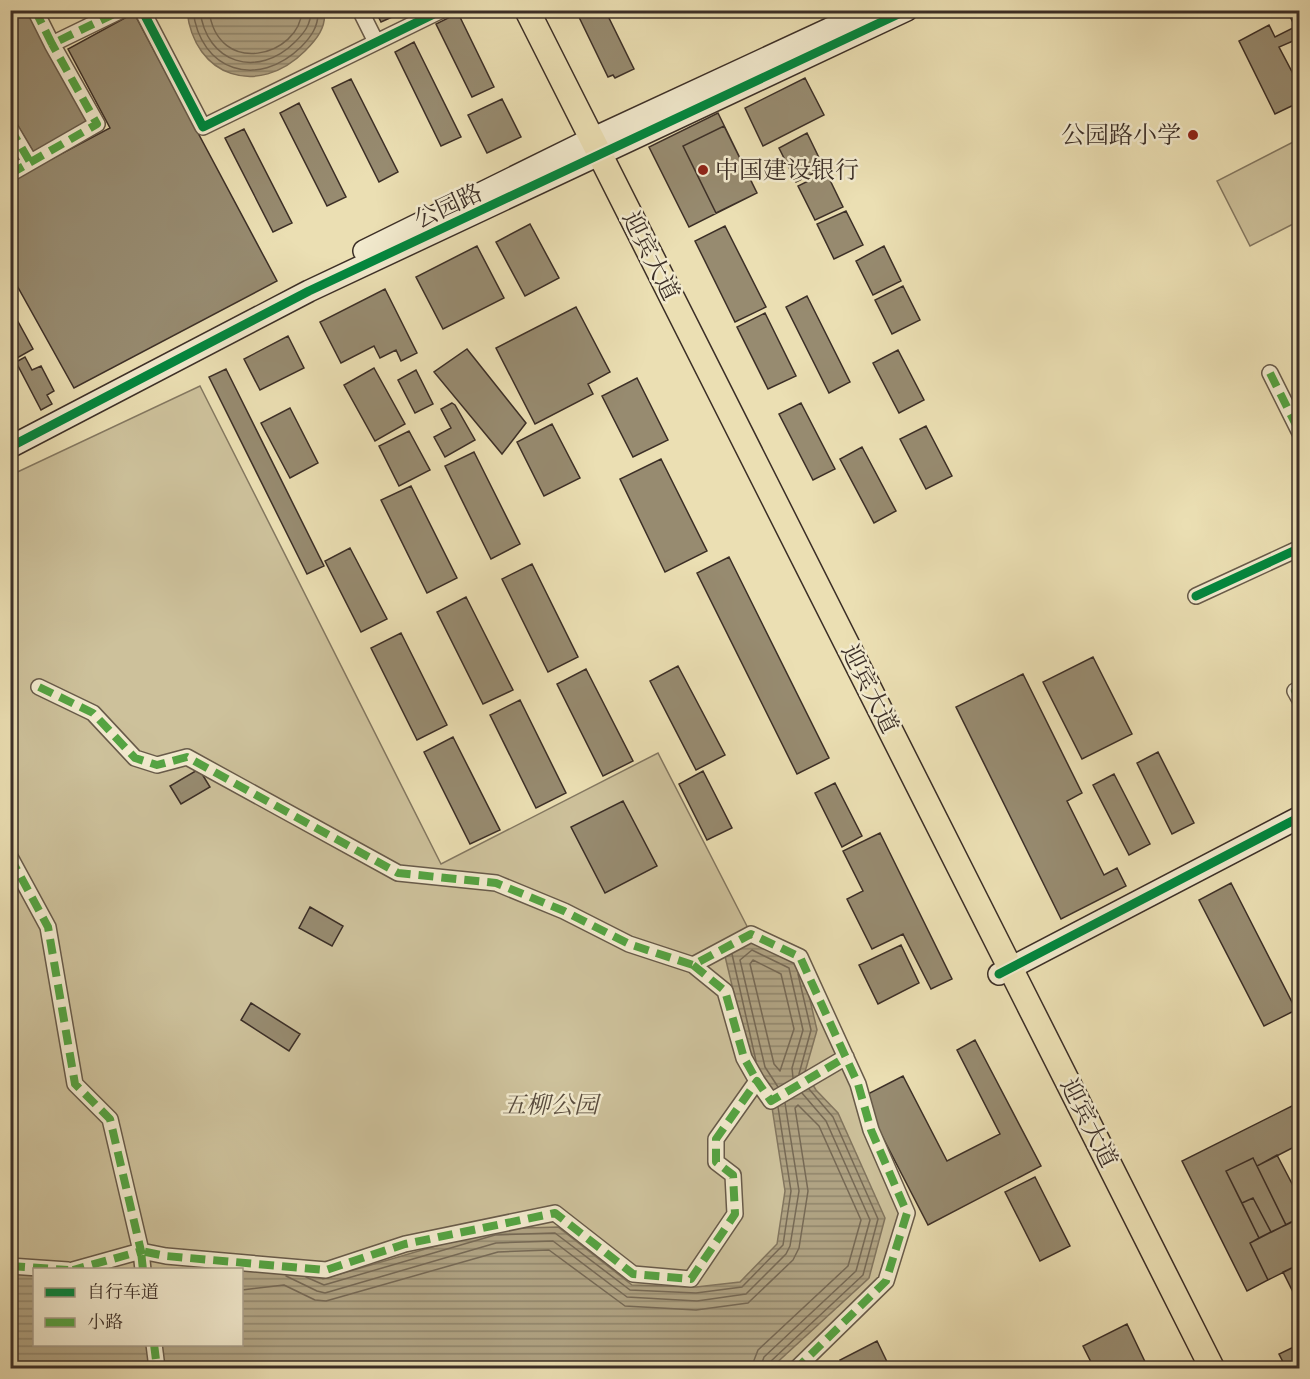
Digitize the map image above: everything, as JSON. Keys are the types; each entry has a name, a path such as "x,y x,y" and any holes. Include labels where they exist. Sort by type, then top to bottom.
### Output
{"main road":[{"name":"迎宾大道","path":"513,10 591,150"},
{"name":"迎宾大道","path":"526,10 591,150 1005,971 1212,1368"},
{"name":"迎宾大道","path":"1005,971 1197,1368"}],"street":[{"path":"10,174 97,124 35,10"},
{"path":"52,44 122,10"},
{"path":"142,10 203,128 376,42 418,16 442,10"},
{"path":"360,10 376,42"},
{"path":"10,438 298,284 591,150 870,10"},
{"name":"公园路","path":"10,447 309,291 591,150 907,10"},
{"path":"10,128 30,162"},
{"path":"1270,373 1299,433"},
{"path":"1196,596 1299,548"},
{"path":"39,687 93,713 135,758 157,765 187,757 398,873 495,884 564,911 629,944 693,965 725,991 744,1058 771,1101 846,1057"},
{"path":"1299,689 1295,691 1299,700"},
{"path":"1005,971 1299,817"},
{"path":"10,857 48,927 75,1084 110,1119 141,1251 143,1268"},
{"path":"693,965 751,934 800,957 858,1084 871,1130 907,1214 886,1281 797,1368"},
{"path":"77,1268 141,1251 326,1270 405,1244 555,1213 633,1274 692,1279 735,1214 733,1175 716,1161 716,1139 757,1081"},
{"path":"10,1266 49,1268"},
{"path":"154,1346 157,1368"}],"green space":[{"path":"1299,139 1299,221 1250,246 1217,181"},
{"name":"五柳公园","path":"200,386 441,864 658,753 751,934 800,957 907,1213 886,1281 797,1368 11,1368 11,475"}],"water":[{"path":"187,11 324,11 322,28 317,38 305,51 287,65 268,74 249,76 231,73 215,65 202,52 192,34"},
{"path":"751,934 800,957 817,1030 805,1072 816,1090 838,1113 885,1218 869,1278 771,1368 11,1368 11,1268 33,1270 33,1346 243,1346 243,1268 234,1268 288,1261 323,1279 494,1229 558,1227 632,1285 696,1287 740,1282 777,1244 785,1191 771,1101 753,1073 724,952"}],"building":[{"path":"10,10 34,10 95,120 34,153 10,113"},
{"path":"375,10 400,10 401,13 381,22"},
{"path":"581,10 605,10 634,69 615,78 613,75 608,77 577,13"},
{"path":"1287,10 1300,10 1300,38 1279,47 1300,87 1300,102 1275,114 1239,41 1269,25 1275,37 1295,27"},
{"path":"134,13 277,281 74,388 10,273 10,181 110,128 68,49"},
{"path":"458,13 494,87 472,97 436,24"},
{"path":"414,42 461,137 441,146 395,52"},
{"path":"805,78 824,115 763,146 745,108"},
{"path":"351,79 398,172 379,182 332,88"},
{"path":"502,99 521,137 487,153 468,115"},
{"path":"299,103 346,197 327,206 280,113"},
{"name":"中国建设银行","path":"718,113 757,193 689,227 649,147"},
{"path":"724,126 757,193 716,213 683,146"},
{"path":"244,129 292,223 273,232 225,138"},
{"path":"807,133 824,168 796,182 779,148"},
{"path":"10,136 24,160 10,168"},
{"path":"826,172 843,207 815,220 798,186"},
{"path":"846,211 863,245 834,259 817,224"},
{"path":"530,224 559,278 525,296 496,242"},
{"path":"725,226 766,307 735,322 695,241"},
{"path":"477,246 504,298 443,329 416,277"},
{"path":"884,246 901,281 873,295 856,261"},
{"path":"903,286 920,320 892,334 875,300"},
{"path":"385,289 417,353 401,361 396,350 380,358 374,346 341,363 320,322"},
{"path":"807,296 850,382 829,393 786,307"},
{"path":"10,307 33,349 10,362"},
{"path":"576,307 610,372 588,384 593,394 535,424 496,348"},
{"path":"765,313 796,376 768,389 737,327"},
{"path":"288,336 304,368 260,390 244,359"},
{"path":"467,349 526,423 502,454 434,372"},
{"path":"898,350 924,400 899,413 873,363"},
{"path":"25,357 32,370 41,366 54,391 47,395 52,404 41,410 16,362"},
{"path":"374,368 405,424 375,441 344,385"},
{"path":"226,369 324,566 307,574 209,377"},
{"path":"416,370 433,404 415,413 398,380"},
{"path":"637,378 668,440 633,457 602,396"},
{"path":"452,403 475,440 445,457 434,437 451,428 441,409"},
{"path":"801,403 835,469 813,480 779,414"},
{"path":"290,408 318,463 290,478 261,423"},
{"path":"552,424 580,478 544,496 517,442"},
{"path":"926,426 952,476 926,489 900,439"},
{"path":"409,431 430,470 399,486 379,446"},
{"path":"862,447 896,511 874,523 840,459"},
{"path":"474,452 520,544 491,559 445,466"},
{"path":"661,459 707,551 665,572 620,479"},
{"path":"411,486 457,578 427,593 381,500"},
{"path":"350,548 387,619 361,632 325,561"},
{"path":"729,557 829,758 797,774 697,573"},
{"path":"532,564 578,657 548,672 502,579"},
{"path":"466,597 513,690 483,704 437,612"},
{"path":"401,633 447,725 417,740 371,648"},
{"path":"1093,657 1132,734 1082,759 1043,682"},
{"path":"678,666 725,755 696,770 650,681"},
{"path":"586,669 633,761 603,776 557,684"},
{"path":"1023,674 1082,793 1067,801 1104,875 1117,868 1126,886 1061,919 956,707"},
{"path":"520,700 566,793 536,808 490,715"},
{"path":"453,737 500,830 470,844 424,752"},
{"path":"1158,752 1194,823 1172,834 1137,763"},
{"path":"199,769 210,787 181,804 170,786"},
{"path":"703,771 732,828 707,840 679,784"},
{"path":"1114,774 1150,844 1129,855 1093,785"},
{"path":"835,783 862,836 842,847 815,793"},
{"path":"623,801 657,866 605,893 571,827"},
{"path":"880,833 952,979 931,989 903,934 872,949 847,899 863,891 843,851"},
{"path":"1231,883 1296,1010 1264,1026 1199,900"},
{"path":"310,907 343,926 332,946 299,928"},
{"path":"901,945 919,983 878,1004 859,965"},
{"path":"251,1003 300,1034 289,1051 241,1020"},
{"path":"975,1040 1041,1166 928,1225 862,1097 903,1076 947,1161 1000,1134 957,1050"},
{"path":"1300,1102 1300,1144 1257,1166 1253,1158 1226,1171 1259,1238 1250,1243 1268,1280 1247,1291 1182,1161"},
{"path":"1277,1155 1300,1199 1300,1218 1286,1225 1257,1166"},
{"path":"1253,1158 1286,1225 1271,1232 1253,1198 1242,1203 1226,1171"},
{"path":"1035,1177 1070,1246 1040,1261 1005,1192"},
{"path":"1253,1198 1271,1232 1259,1238 1242,1203"},
{"path":"1297,1219 1300,1264 1268,1280 1250,1243"},
{"path":"1300,1264 1300,1292 1298,1290 1293,1292 1283,1272"},
{"path":"1127,1324 1148,1368 1094,1368 1083,1346"},
{"path":"877,1341 890,1368 845,1368 840,1360"},
{"path":"1300,1344 1300,1368 1286,1368 1279,1354"}],"marked path":[{"path":"35,10 52,44 122,10"},
{"path":"10,174 97,124 52,44"},
{"path":"10,128 30,162"},
{"path":"1270,373 1300,433"},
{"path":"39,687 93,713 135,758 157,765 187,757 398,873 496,883 564,911 629,944 693,965 751,934 800,957 858,1084 871,1130 907,1213 886,1281 797,1368"},
{"path":"1300,689 1295,691 1300,700"},
{"path":"10,857 48,927 75,1084 110,1119 141,1251 80,1268"},
{"path":"693,965 725,991 744,1058 757,1081"},
{"path":"143,1268 141,1251 166,1256 326,1270 405,1244 555,1213 633,1274 691,1279 735,1214 733,1175 716,1162 716,1139 757,1081 771,1101 846,1057"},
{"path":"10,1266 39,1268"},
{"path":"154,1346 157,1368"}],"cycle path":[{"path":"142,10 203,127 442,10"},
{"path":"10,447 309,291 907,10"},
{"path":"1196,596 1300,548"},
{"path":"999,974 1300,817"}],"place":[{"name":"公园路小学","path":"1193,135"},
{"name":"中国建设银行","path":"703,170"}]}
